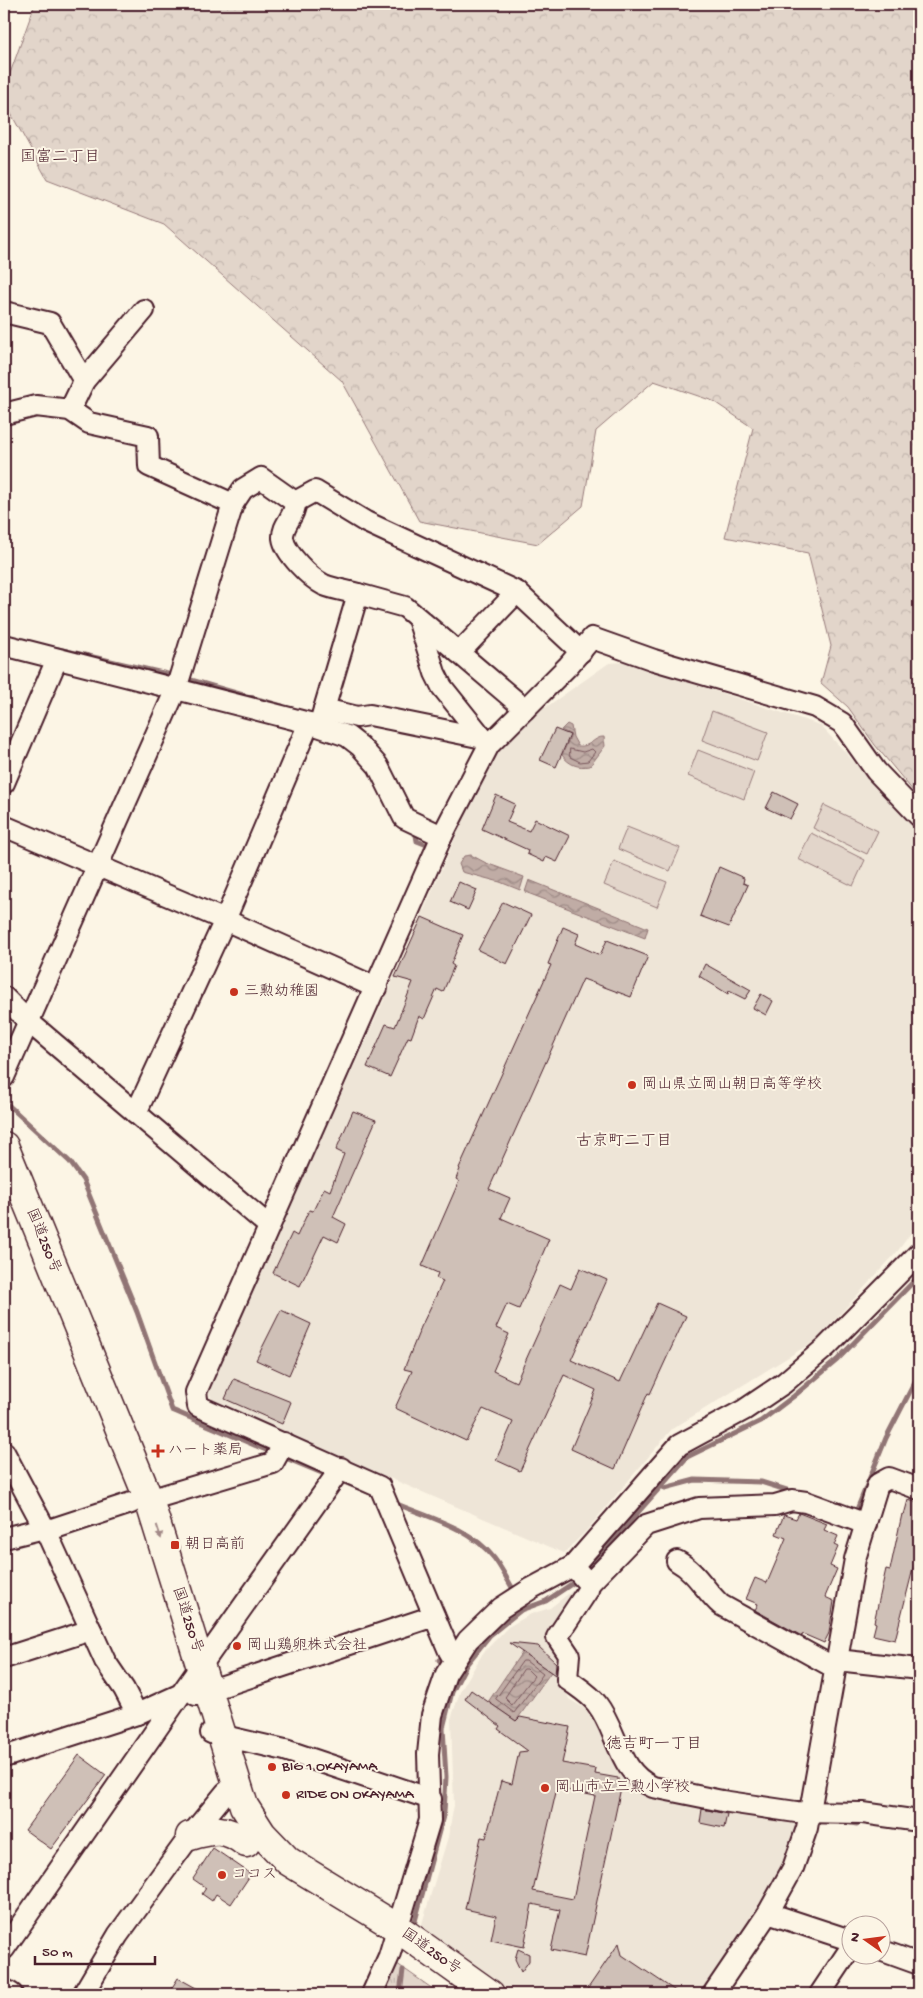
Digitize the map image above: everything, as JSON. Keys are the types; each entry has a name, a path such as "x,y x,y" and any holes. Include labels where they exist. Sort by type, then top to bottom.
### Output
{"highway":[{"name":"国道250号","path":"4,1146 140,1502 173,1637 216,1734 232,1790 232,1819 246,1843 280,1871 394,1936 490,1994"},
{"name":"国道250号","path":"4,1188 17,1215 90,1397 140,1502"},
{"name":"国道250号","path":"232,1790 258,1827 288,1861 394,1936 464,1994"},
{"path":"190,1836 217,1830 233,1833 246,1843"}],"street":[{"path":"70,410 84,381 144,310"},
{"path":"4,312 50,324 84,381"},
{"path":"4,414 36,406 70,410 89,423 148,436 149,466 233,504"},
{"path":"4,1077 178,682 233,504 243,489 261,478 296,502"},
{"path":"296,502 314,491 366,522 518,592 581,652"},
{"path":"296,502 296,508 283,537 286,549 292,558 323,584 404,607 525,709"},
{"path":"459,653 518,592"},
{"path":"136,1114 319,719 358,594"},
{"path":"418,619 435,673 442,687 486,742"},
{"path":"454,1660 380,1486 336,1475 279,1451 198,1406 196,1392 377,988 425,829 486,742 525,709 581,652 592,638 654,660 815,708 842,723 876,770 919,816"},
{"path":"4,645 57,659 178,682 319,719 348,736 360,746 378,766 404,818 425,829"},
{"path":"4,783 57,659"},
{"path":"319,719 370,715 486,742"},
{"path":"4,826 225,920 377,988"},
{"path":"4,998 29,1022 269,1226"},
{"path":"582,1575 678,1445 744,1410 784,1383 826,1348 919,1253"},
{"path":"4,1538 45,1529 140,1502 279,1451"},
{"path":"4,1452 45,1529 105,1660 124,1689 137,1714"},
{"path":"4,1950 195,1685 336,1475"},
{"path":"713,1994 768,1913 793,1868 810,1811 855,1558 878,1484 889,1478 919,1489"},
{"path":"372,1994 394,1936 430,1820 429,1734 438,1694 454,1660 468,1640 501,1608 532,1588 582,1575 646,1525 699,1508 775,1505 792,1500 806,1502 866,1524"},
{"path":"677,1561 690,1569 709,1594 721,1605 836,1664 919,1669"},
{"path":"582,1575 588,1590 556,1637 570,1655 567,1678 597,1704 632,1772 642,1782 722,1801 796,1812 863,1813 919,1821"},
{"path":"4,1757 137,1714 195,1685 434,1616"},
{"path":"4,1658 91,1630"},
{"path":"216,1734 285,1750 431,1799"},
{"path":"83,1994 118,1935 190,1836 232,1790"},
{"path":"768,1913 840,1937"},
{"path":"890,1954 919,1964"},
{"path":"820,1994 840,1964"},
{"path":"4,1989 12,1994"}],"shaded area":[{"name":"岡山県立岡山朝日高等学校","path":"625,662 820,725 919,832 919,1222 897,1252 816,1340 672,1429 585,1532 564,1553 213,1402 208,1389 407,949 483,774 501,749 535,715 609,663"},
{"name":"岡山市立三勲小学校","path":"580,1585 564,1655 565,1690 569,1699 587,1710 597,1721 628,1781 640,1791 698,1804 796,1820 794,1842 774,1886 701,1994 515,1994 421,1927 448,1837 454,1805 451,1719 460,1692 483,1653 508,1627 531,1614 550,1608"}],"green space":[{"path":"35,4 919,4 919,798 875,745 848,707 821,683 831,646 808,553 725,537 753,428 713,401 654,381 596,431 583,506 538,544 419,521 342,381 164,224 47,179 4,101 4,90"},
{"path":"712,711 768,732 757,761 702,740"},
{"path":"698,750 754,772 744,799 688,776"},
{"path":"824,805 878,831 867,854 813,828"},
{"path":"627,827 680,848 670,871 618,849"},
{"path":"811,833 865,860 853,886 798,859"},
{"path":"614,861 667,882 657,907 604,885"},
{"path":"393,1961 440,1994 377,1994"}],"water":[{"path":"567,724 571,726 573,737 578,746 586,745 598,738 604,737 605,746 590,766 574,765 562,755 571,735 561,730"},
{"path":"471,855 486,863 524,877 520,890 500,882 462,872 459,864 464,856"},
{"path":"529,880 648,928 645,938 525,892"},
{"path":"522,1652 551,1672 516,1721 488,1702"}],"building":[{"path":"555,729 570,735 556,767 540,760"},
{"path":"774,792 798,804 790,819 766,808"},
{"path":"496,795 515,804 507,822 529,831 535,819 570,836 557,862 546,857 544,862 527,854 528,850 482,829"},
{"path":"719,867 744,878 743,883 748,885 729,927 700,916"},
{"path":"459,882 477,890 468,910 450,902"},
{"path":"503,902 531,915 507,964 478,950"},
{"path":"422,917 463,935 451,964 454,966 443,992 437,989 424,1019 419,1016 411,1038 408,1037 390,1077 367,1067 386,1024 395,1027 413,982 395,977"},
{"path":"563,927 579,934 575,944 600,955 607,940 648,956 631,997 583,979 489,1189 510,1198 501,1218 549,1239 519,1309 507,1304 496,1328 509,1334 493,1371 516,1382 560,1284 571,1289 580,1268 607,1280 571,1360 620,1382 657,1303 686,1316 650,1394 648,1393 615,1469 571,1449 596,1390 564,1375 520,1471 496,1460 513,1422 483,1409 466,1441 395,1408 412,1371 404,1369 443,1281 436,1278 438,1273 422,1266 459,1181 456,1179 459,1168 551,965 548,964"},
{"path":"705,964 751,990 745,999 729,991 728,994 699,976"},
{"path":"761,994 773,1001 766,1015 753,1008"},
{"path":"353,1111 376,1120 333,1217 346,1224 338,1242 324,1235 300,1286 273,1273 292,1233 297,1236 309,1210 313,1211 324,1188 330,1191 344,1154 336,1150"},
{"path":"281,1310 311,1324 289,1375 256,1360"},
{"path":"234,1379 291,1402 282,1424 225,1399"},
{"path":"908,1500 919,1503 919,1545 895,1640 873,1635 876,1623 874,1622 886,1569 890,1570 902,1514 904,1515"},
{"path":"799,1513 827,1524 824,1530 838,1536 834,1545 838,1547 830,1566 837,1569 825,1597 834,1601 829,1633 824,1643 803,1634 802,1636 755,1610 758,1604 746,1599 755,1578 767,1583 786,1538 776,1534 784,1515 796,1519"},
{"path":"509,1643 538,1646 556,1663 555,1675"},
{"path":"471,1690 516,1721 520,1717 570,1727 562,1763 596,1769 595,1774 618,1778 618,1782 622,1783 585,1957 551,1950 560,1910 532,1904 524,1947 491,1940 496,1916 465,1909 481,1837 486,1838 501,1781 512,1784 519,1752 528,1751 498,1729 500,1726 465,1699","holes":["557,1788 595,1796 573,1899 533,1891"]},
{"path":"79,1755 106,1775 51,1849 25,1830"},
{"path":"702,1809 727,1814 724,1828 700,1823"},
{"path":"213,1848 251,1874 231,1904 216,1894 212,1901 202,1894 206,1888 193,1879"},
{"path":"619,1943 622,1955 680,1994 584,1994"},
{"path":"518,1949 529,1954 529,1961 521,1972 515,1959"},
{"path":"178,1978 207,1994 168,1994"}],"waterway":[{"path":"58,649 176,676"},
{"path":"184,678 282,706"},
{"path":"341,723 356,730 363,737"},
{"path":"394,777 413,816"},
{"path":"415,829 417,841 427,845"},
{"path":"4,1101 70,1162 83,1180 137,1312 172,1410 273,1453"},
{"path":"585,1572 687,1457 761,1421 794,1396 837,1360 919,1276"},
{"path":"854,1511 856,1512 886,1438 919,1374"},
{"path":"281,1456 329,1476"},
{"path":"339,1480 368,1492"},
{"path":"660,1486 665,1488 695,1480 761,1482 793,1492"},
{"path":"392,1502 447,1524 473,1538 494,1558 513,1589"},
{"path":"415,1921 444,1812 446,1777 443,1728 452,1692 466,1665 490,1635 521,1610 546,1601 579,1579"},
{"path":"441,1654 443,1657 439,1660 443,1664"},
{"path":"844,1822 857,1824 863,1820"},
{"path":"400,1994 403,1970"}],"place":[{"name":"三勲幼稚園","path":"234,992"},
{"name":"岡山県立岡山朝日高等学校","path":"632,1085"},
{"name":"ハート薬局","path":"158,1451"},
{"name":"朝日高前","path":"175,1545"},
{"name":"岡山鶏卵株式会社","path":"237,1646"},
{"name":"BIG 1 OKAYAMA","path":"272,1767"},
{"name":"岡山市立三勲小学校","path":"545,1788"},
{"name":"RIDE ON OKAYAMA","path":"286,1795"},
{"name":"ココス","path":"222,1875"}],"district":[{"name":"国富二丁目","path":"60,158"},
{"name":"古京町二丁目","path":"624,1142"},
{"name":"徳吉町一丁目","path":"654,1745"}]}
